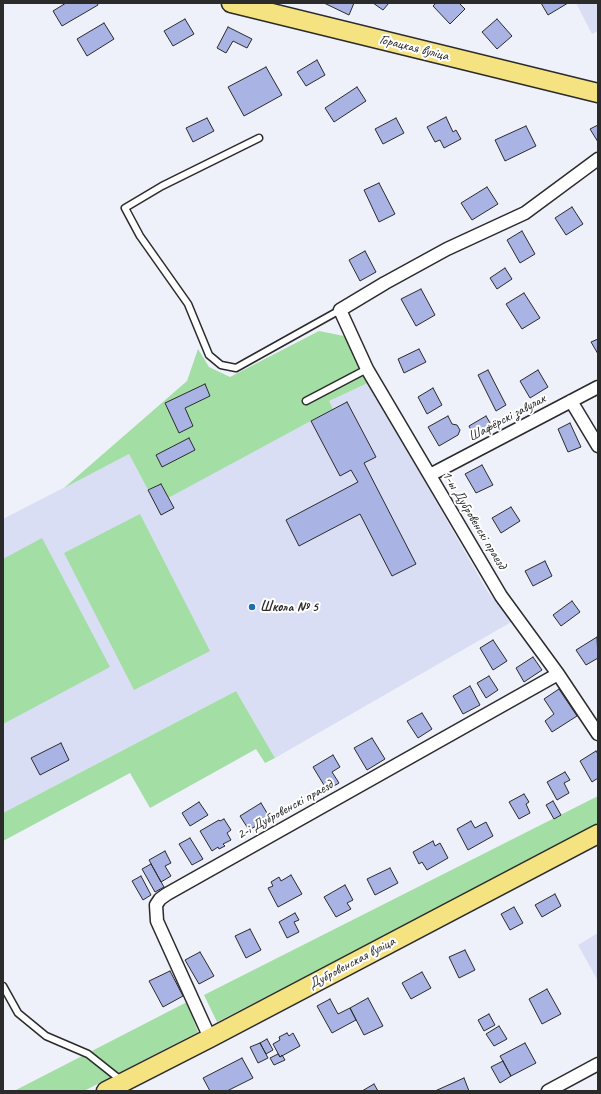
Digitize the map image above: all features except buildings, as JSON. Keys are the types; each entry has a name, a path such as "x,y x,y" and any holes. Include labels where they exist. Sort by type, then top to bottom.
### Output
{"main road":[{"name":"Горацкая вуліца","path":"231,3 598,93"},
{"name":"Дубровенская вуліца","path":"106,1091 598,834"}],"street":[{"path":"340,310 447,249 525,212 598,159"},
{"name":"1-ы Дубровенскі праезд","path":"340,310 367,369 501,596 558,674 598,734"},
{"name":"Шафёрскі завулак","path":"430,475 598,387"},
{"path":"571,401 598,446"},
{"name":"2-і Дубровенскі праезд","path":"210,1038 157,920 156,905 160,899 173,890 558,674"},
{"path":"548,1091 598,1064"}],"lane":[{"path":"259,138 162,186 125,208 140,236 188,304 209,355 221,365 236,368 340,310"},
{"path":"306,401 367,369"},
{"path":"3,986 18,1013 46,1036 88,1054 124,1082"}],"shaded area":[{"path":"576,3 598,3 598,31 592,34"},
{"name":"Школа № 5","path":"368,383 488,592 513,621 275,758 236,691 3,813 3,519 129,454 148,490 161,484 168,497 333,409 329,401"},
{"path":"598,933 598,981 578,945"}],"green space":[{"path":"319,331 344,336 368,383 329,401 333,409 168,498 161,484 148,490 129,454 64,488 187,381 198,349 209,367 230,377"},
{"path":"140,514 210,651 134,690 64,553"},
{"path":"42,538 110,667 3,724 3,559"},
{"path":"236,691 275,758 265,763 256,749 150,808 130,773 3,841 3,813"},
{"path":"598,796 598,826 217,1022 204,995"},
{"path":"187,1002 198,1032 84,1091 14,1091"}],"place":[{"name":"Школа № 5","path":"252,607"}]}
